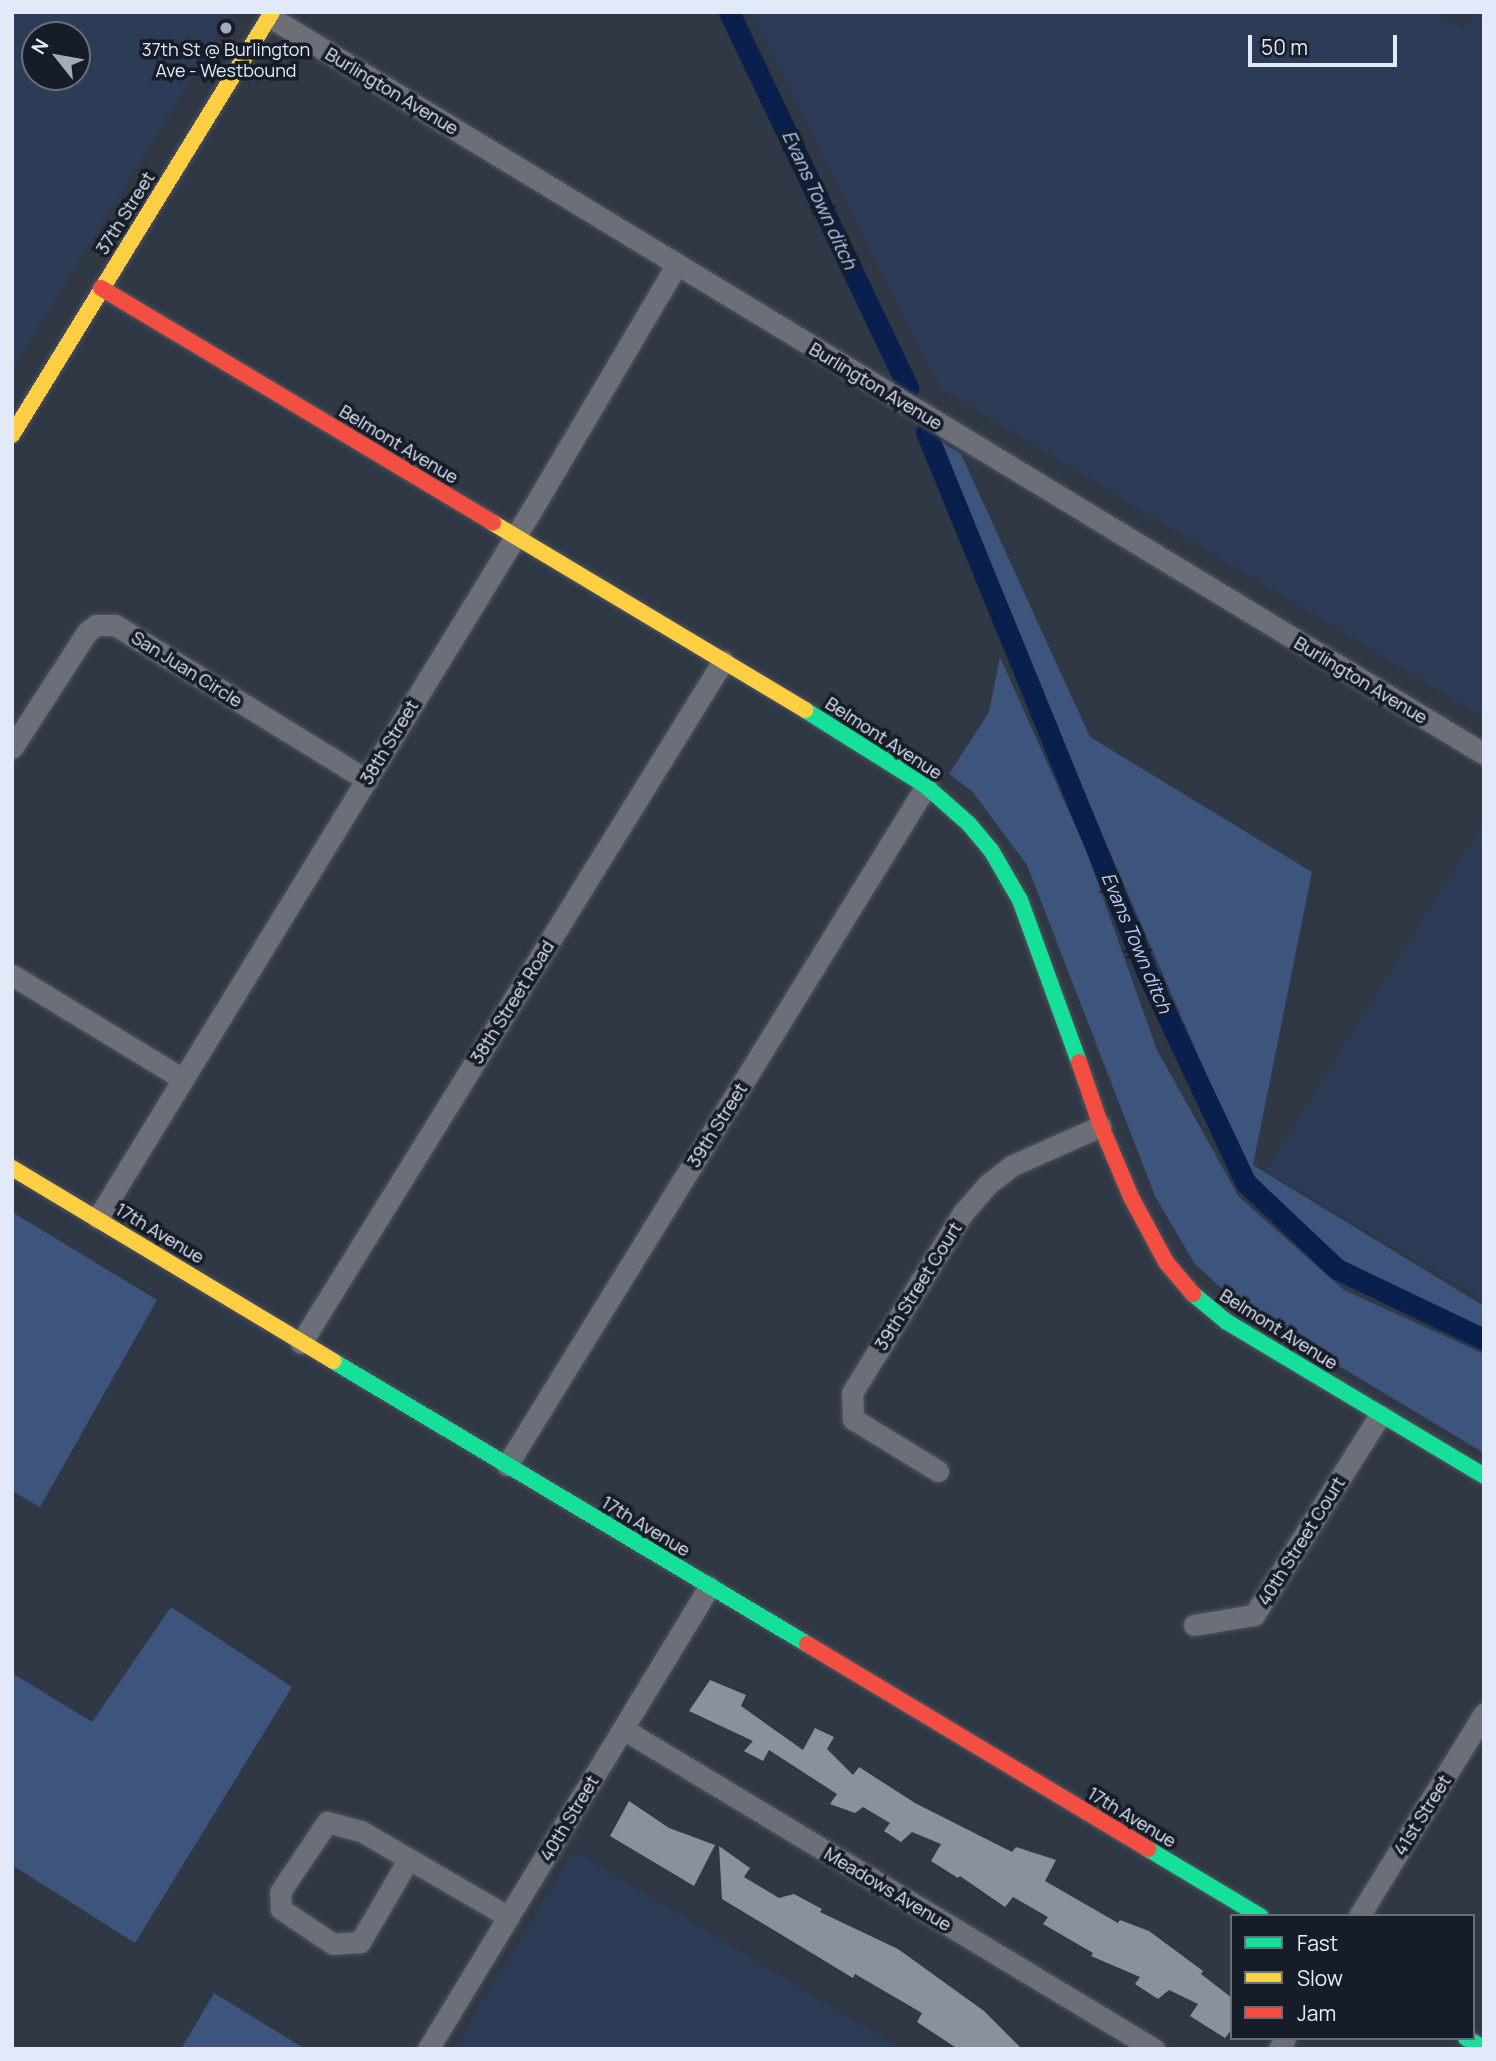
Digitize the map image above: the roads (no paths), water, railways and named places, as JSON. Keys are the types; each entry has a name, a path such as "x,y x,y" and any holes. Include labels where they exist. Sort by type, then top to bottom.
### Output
{"main road":[{"name":"37th Street","path":"12,435 271,14"},
{"name":"Belmont Avenue","path":"101,288 723,661 926,786 969,824 991,849 1020,900 1048,971 1101,1126 1131,1197 1166,1262 1198,1300 1227,1322 1484,1476"},
{"name":"17th Avenue","path":"12,1168 1257,1914"}],"street":[{"name":"Burlington Avenue","path":"271,14 1484,754"},
{"name":"38th Street","path":"97,1218 515,537 677,264"},
{"name":"San Juan Circle","path":"12,748 87,632 96,625 115,625 366,780"},
{"name":"38th Street Road","path":"302,1343 723,661"},
{"name":"39th Street","path":"507,1465 926,786"},
{"path":"12,975 183,1079"},
{"name":"39th Street Court","path":"938,1471 853,1419 852,1392 962,1214 986,1185 1011,1166 1101,1126"},
{"name":"40th Street Court","path":"1194,1625 1254,1615 1380,1415"},
{"name":"40th Street","path":"428,2049 709,1587"},
{"name":"41st Street","path":"1360,1914 1484,1714"},
{"name":"Meadows Avenue","path":"623,1730 1154,2049"},
{"path":"408,1860 360,1942 333,1944 281,1909 280,1892 327,1822 361,1830 509,1917"}],"waterway":[{"name":"Evans Town ditch","path":"729,12 908,388"},
{"name":"Evans Town ditch","path":"926,432 1147,973 1246,1183 1337,1269 1484,1339"}],"place":[{"name":"37th St @ Burlington Ave - Westbound","path":"226,28"}]}
